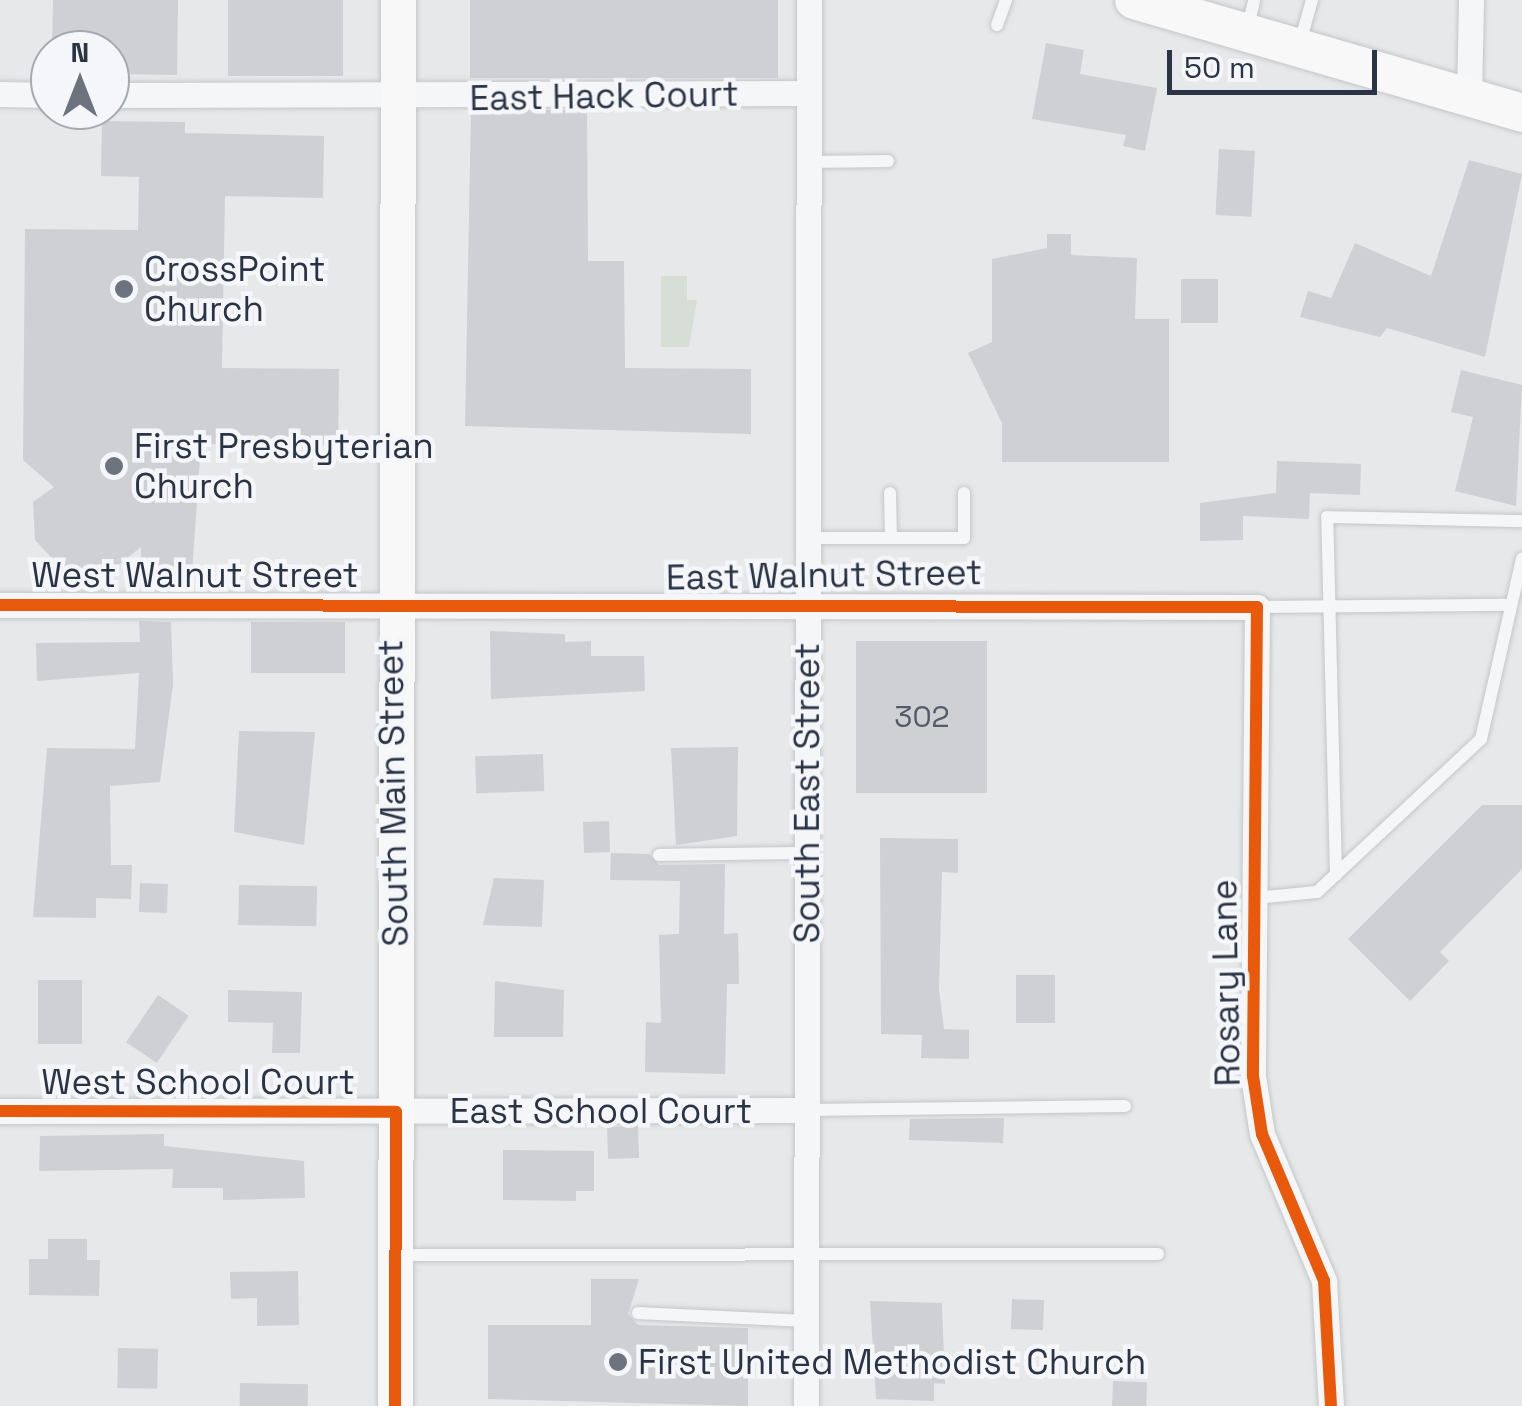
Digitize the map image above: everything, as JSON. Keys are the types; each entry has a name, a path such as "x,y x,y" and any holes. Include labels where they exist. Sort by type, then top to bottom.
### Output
{"main road":[{"path":"1134,0 1250,16 1298,47 1522,113"}],"street":[{"name":"South Main Street","path":"395,1406 390,606 398,0"},
{"name":"South East Street","path":"806,1406 809,0"},
{"path":"1469,97 1472,0"},
{"name":"East Hack Court","path":"130,95 398,98 809,93"},
{"path":"0,94 30,95"},
{"name":"West Walnut Street","path":"0,604 390,606"},
{"name":"East Walnut Street","path":"390,606 1258,607"},
{"name":"Rosary Lane","path":"1258,607 1253,1076 1262,1134 1324,1282 1330,1406"},
{"name":"East School Court","path":"396,1112 807,1110"},
{"name":"West School Court","path":"0,1111 396,1112"}],"lane":[{"path":"997,25 1006,0"},
{"path":"1298,47 1312,0"},
{"path":"809,162 888,162"},
{"path":"890,493 891,538"},
{"path":"808,538 964,538 964,493"},
{"path":"1336,875 1326,606 1327,516 1522,520"},
{"path":"1255,898 1316,892 1482,739 1522,559"},
{"path":"1258,607 1511,605"},
{"path":"660,855 807,853"},
{"path":"807,1110 1125,1106"},
{"path":"396,1255 806,1258 1158,1254"},
{"path":"638,1313 806,1321"}],"shaded area":[{"path":"661,276 687,276 687,300 697,300 689,347 661,347"}],"building":[{"path":"53,0 178,0 177,75 130,74 130,30 52,30"},
{"path":"228,0 343,0 343,76 228,76"},
{"path":"470,0 778,0 778,78 470,78"},
{"path":"1046,43 1084,50 1080,74 1157,88 1145,151 1123,146 1126,135 1032,119"},
{"path":"471,110 587,110 588,261 624,261 625,368 751,369 751,434 465,426"},
{"path":"130,121 185,122 185,133 324,136 323,198 225,196 222,368 339,369 338,445 201,444 192,572 141,571 141,547 111,571 64,571 35,540 33,502 54,487 23,460 25,229 138,230 139,177 101,176 102,130 130,130"},
{"path":"1219,149 1255,151 1251,217 1216,215"},
{"path":"1469,160 1522,174 1485,357 1387,328 1380,337 1300,317 1308,291 1331,298 1355,243 1431,276"},
{"path":"1047,234 1071,234 1071,255 1137,258 1135,319 1169,319 1169,462 1002,462 1002,423 968,353 992,342 992,259 1047,248"},
{"path":"1181,279 1218,279 1218,323 1181,323"},
{"path":"1461,370 1522,385 1516,506 1455,491 1473,417 1451,412"},
{"path":"1277,461 1361,464 1360,495 1310,493 1309,519 1243,516 1243,540 1200,541 1200,503 1276,493"},
{"path":"139,621 171,622 173,685 160,782 110,786 111,865 132,865 131,899 96,898 96,918 33,917 47,748 135,749 139,673 37,681 36,643 140,642"},
{"path":"251,622 345,622 345,673 251,673"},
{"path":"490,631 565,634 565,642 591,641 591,656 644,656 645,691 491,699"},
{"path":"856,641 987,641 987,793 856,793"},
{"path":"239,731 315,732 304,845 234,832"},
{"path":"738,747 737,836 676,845 671,748"},
{"path":"543,754 544,791 476,793 475,756"},
{"path":"1482,805 1522,805 1522,869 1440,952 1449,961 1410,1001 1348,939"},
{"path":"609,821 610,852 584,853 583,822"},
{"path":"880,838 958,839 958,873 942,872 939,990 944,1029 969,1030 969,1059 921,1058 922,1035 881,1034"},
{"path":"611,853 649,854 659,865 725,864 724,934 738,933 739,984 727,984 725,1074 645,1072 646,1022 661,1023 659,935 679,934 680,881 610,880"},
{"path":"494,878 544,880 542,927 483,925"},
{"path":"140,883 168,884 167,913 139,912"},
{"path":"239,885 317,886 316,926 238,925"},
{"path":"1016,975 1055,975 1055,1023 1016,1023"},
{"path":"38,980 82,980 82,1044 38,1044"},
{"path":"495,981 564,990 563,1037 494,1037"},
{"path":"228,990 302,992 300,1053 272,1053 273,1023 228,1022"},
{"path":"158,995 189,1016 157,1063 126,1042"},
{"path":"1004,1118 1003,1143 909,1140 910,1119"},
{"path":"638,1126 639,1158 608,1159 607,1127"},
{"path":"164,1134 164,1146 304,1161 305,1198 223,1200 223,1188 172,1188 173,1169 39,1171 40,1136"},
{"path":"503,1150 594,1151 594,1191 576,1191 576,1201 503,1200"},
{"path":"48,1239 87,1239 87,1260 100,1260 99,1296 29,1295 29,1259 48,1259"},
{"path":"298,1271 299,1325 257,1326 257,1298 231,1299 230,1272"},
{"name":"First United Methodist Church","path":"591,1279 639,1279 628,1314 638,1325 748,1328 748,1406 488,1399 488,1325 591,1325"},
{"path":"1012,1299 1044,1300 1043,1330 1011,1329"},
{"path":"870,1301 942,1303 945,1384 934,1383 934,1401 876,1399"},
{"path":"118,1348 158,1349 157,1389 117,1388"},
{"path":"1113,1381 1147,1382 1146,1406 1112,1406"},
{"path":"240,1383 308,1384 308,1406 240,1406"}],"cycle path":[{"path":"0,605 1257,607 1253,1076 1262,1134 1324,1281 1331,1406"},
{"path":"0,1111 396,1112 395,1406"}],"place":[{"name":"CrossPoint Church","path":"124,289"},
{"name":"First Presbyterian Church","path":"114,466"},
{"name":"First United Methodist Church","path":"618,1362"}]}
